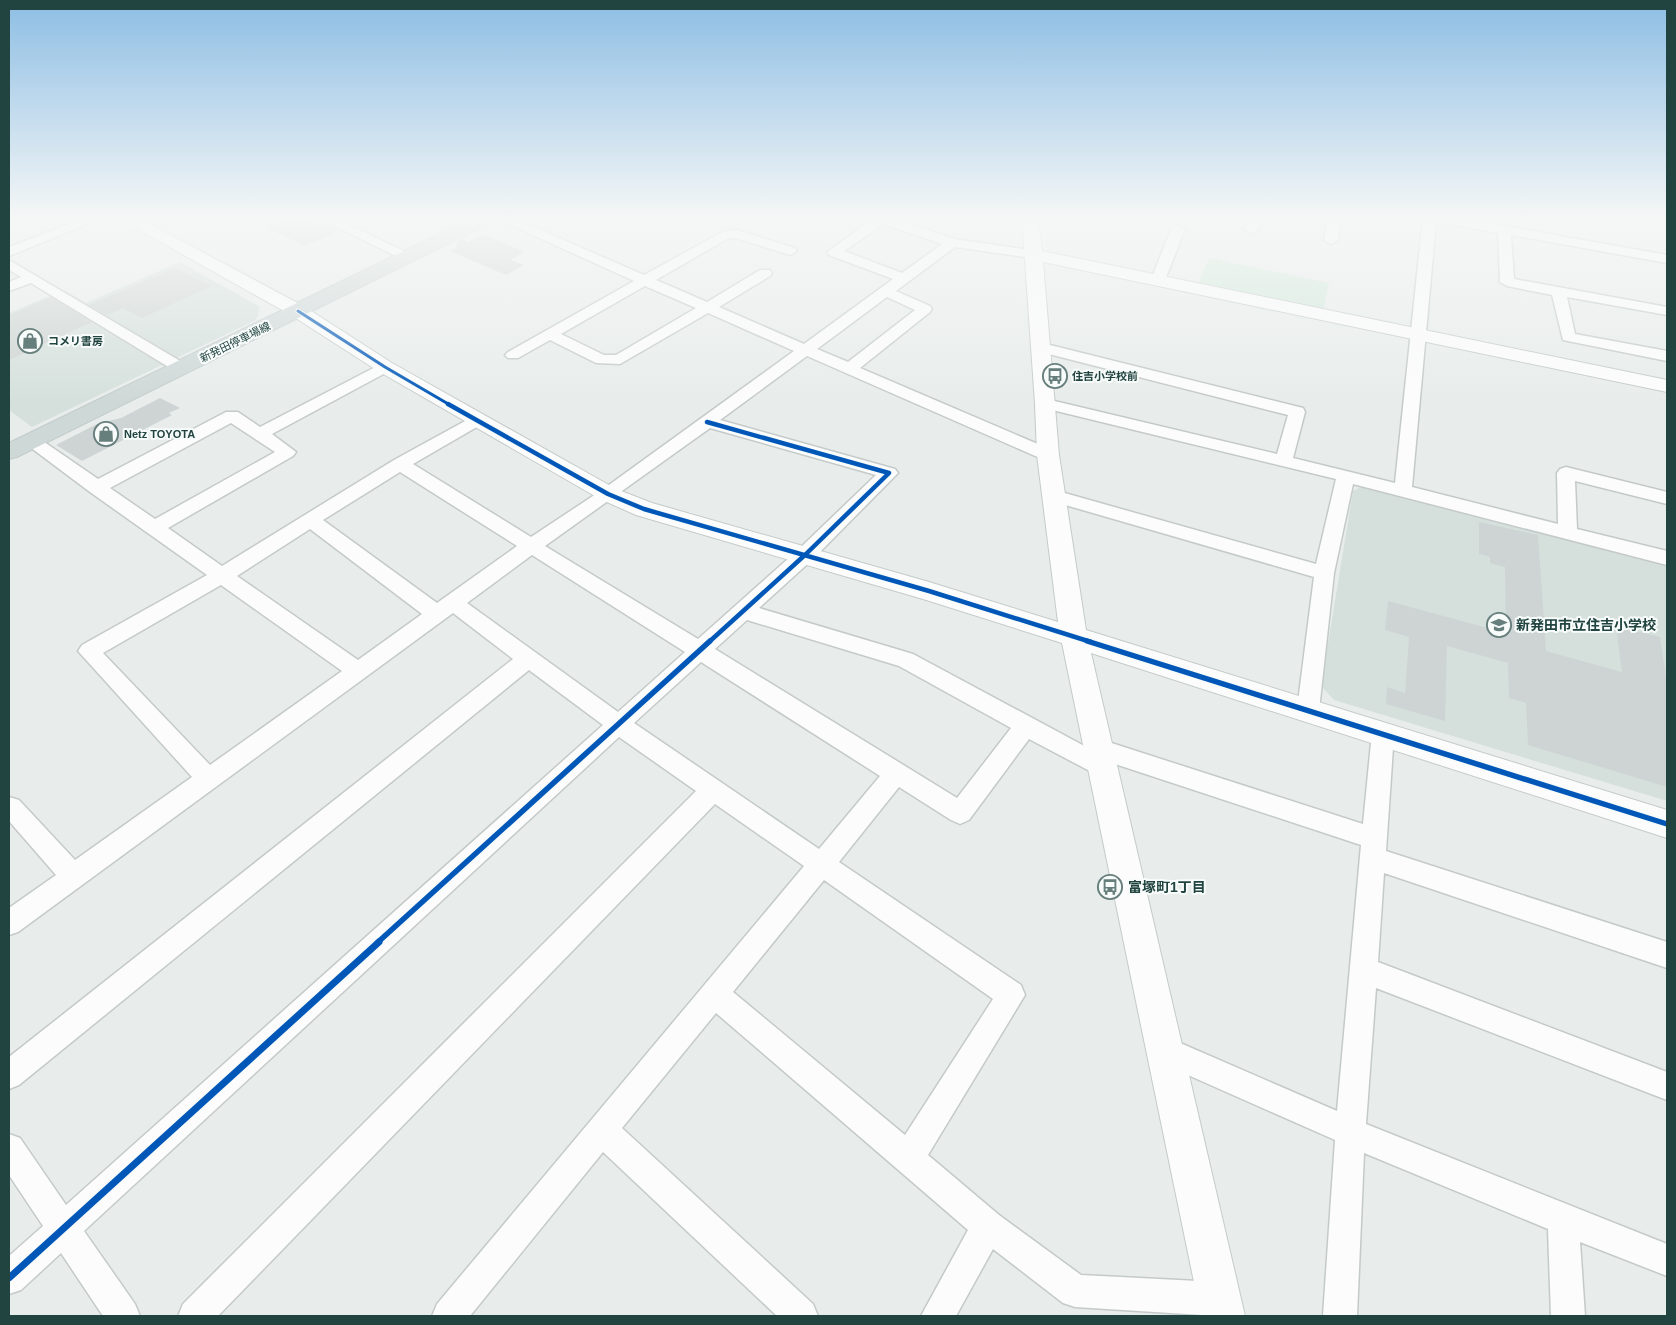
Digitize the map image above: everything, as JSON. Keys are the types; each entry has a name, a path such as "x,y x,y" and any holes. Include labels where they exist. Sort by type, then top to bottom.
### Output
{"main road":[{"name":"新発田停車場線","path":"9,452 365,279"}],"street":[{"path":"9,287 30,279"},
{"path":"33,279 181,368"},
{"path":"237,279 298,312 385,367 476,420 608,494 644,509 806,554 1383,733 1667,824"},
{"path":"550,334 602,360 620,359 756,279"},
{"path":"9,923 531,546 608,494 902,279"},
{"path":"714,994 988,1226 1075,1291 1220,1308 1074,638 1048,455 1042,348 1035,279"},
{"path":"1152,279 1667,386"},
{"path":"1403,491 1424,279"},
{"path":"1507,279 1507,282 1667,311"},
{"path":"513,355 644,280 1048,455"},
{"path":"849,369 925,309 884,291"},
{"path":"1559,292 1568,336 1667,356"},
{"path":"1042,348 1297,412 1283,462"},
{"path":"259,434 385,367"},
{"path":"1046,404 1346,476 1667,558"},
{"path":"96,488 232,416 287,452 154,528"},
{"path":"209,779 89,651 221,576 400,464 476,420"},
{"path":"9,1278 806,554 889,473 707,422"},
{"path":"31,441 358,671"},
{"path":"400,464 896,775 960,813 1026,726"},
{"path":"1568,533 1566,473 1667,498"},
{"path":"1308,710 1324,573 1346,476"},
{"path":"1054,496 1324,573"},
{"path":"310,520 445,608 528,658 618,724 1011,995 908,1158"},
{"path":"744,610 906,660 1026,726 1101,759 1373,848 1667,955"},
{"path":"9,1075 528,658"},
{"path":"1340,1316 1350,1133 1383,733"},
{"path":"449,1316 896,775"},
{"path":"195,1316 713,790"},
{"path":"9,809 11,807 74,877"},
{"path":"1363,970 1667,1086"},
{"path":"1164,1050 1350,1133 1563,1221 1667,1260"},
{"path":"602,1130 801,1316"},
{"path":"9,1149 123,1316"},
{"path":"1563,1221 1568,1316"},
{"path":"938,1316 988,1226"}],"shaded area":[{"path":"141,279 210,279 260,307 256,320 32,427 9,410 9,313 64,290 86,303"},
{"name":"新発田市立住吉小学校","path":"1363,486 1667,564 1667,801 1334,700 1321,686 1353,491"}],"green space":[{"path":"1201,279 1309,279 1329,283 1323,311 1198,285"}],"building":[{"path":"150,279 197,279 211,286 142,318 123,308 107,315 89,305"},
{"name":"コメリ書房","path":"51,297 92,322 9,360 9,315"},
{"name":"Netz TOYOTA","path":"160,398 180,408 169,413 172,415 82,461 56,445 97,424 121,418"},
{"path":"1479,522 1538,535 1546,651 1622,672 1616,626 1660,637 1667,683 1667,787 1528,745 1526,703 1509,698 1508,663 1447,646 1445,721 1386,704 1387,687 1405,693 1409,637 1385,630 1388,601 1506,633 1505,567 1490,563 1490,557 1479,554"}],"cycle path":[{"path":"298,311 385,367 476,420 608,494 644,509 929,591 1667,824"},
{"path":"9,1278 806,554 889,473 707,422"}],"place":[{"name":"コメリ書房","path":"30,341"},
{"name":"住吉小学校前","path":"1055,376"},
{"name":"Netz TOYOTA","path":"106,434"},
{"name":"新発田市立住吉小学校","path":"1499,625"},
{"name":"富塚町1丁目","path":"1110,887"}]}
